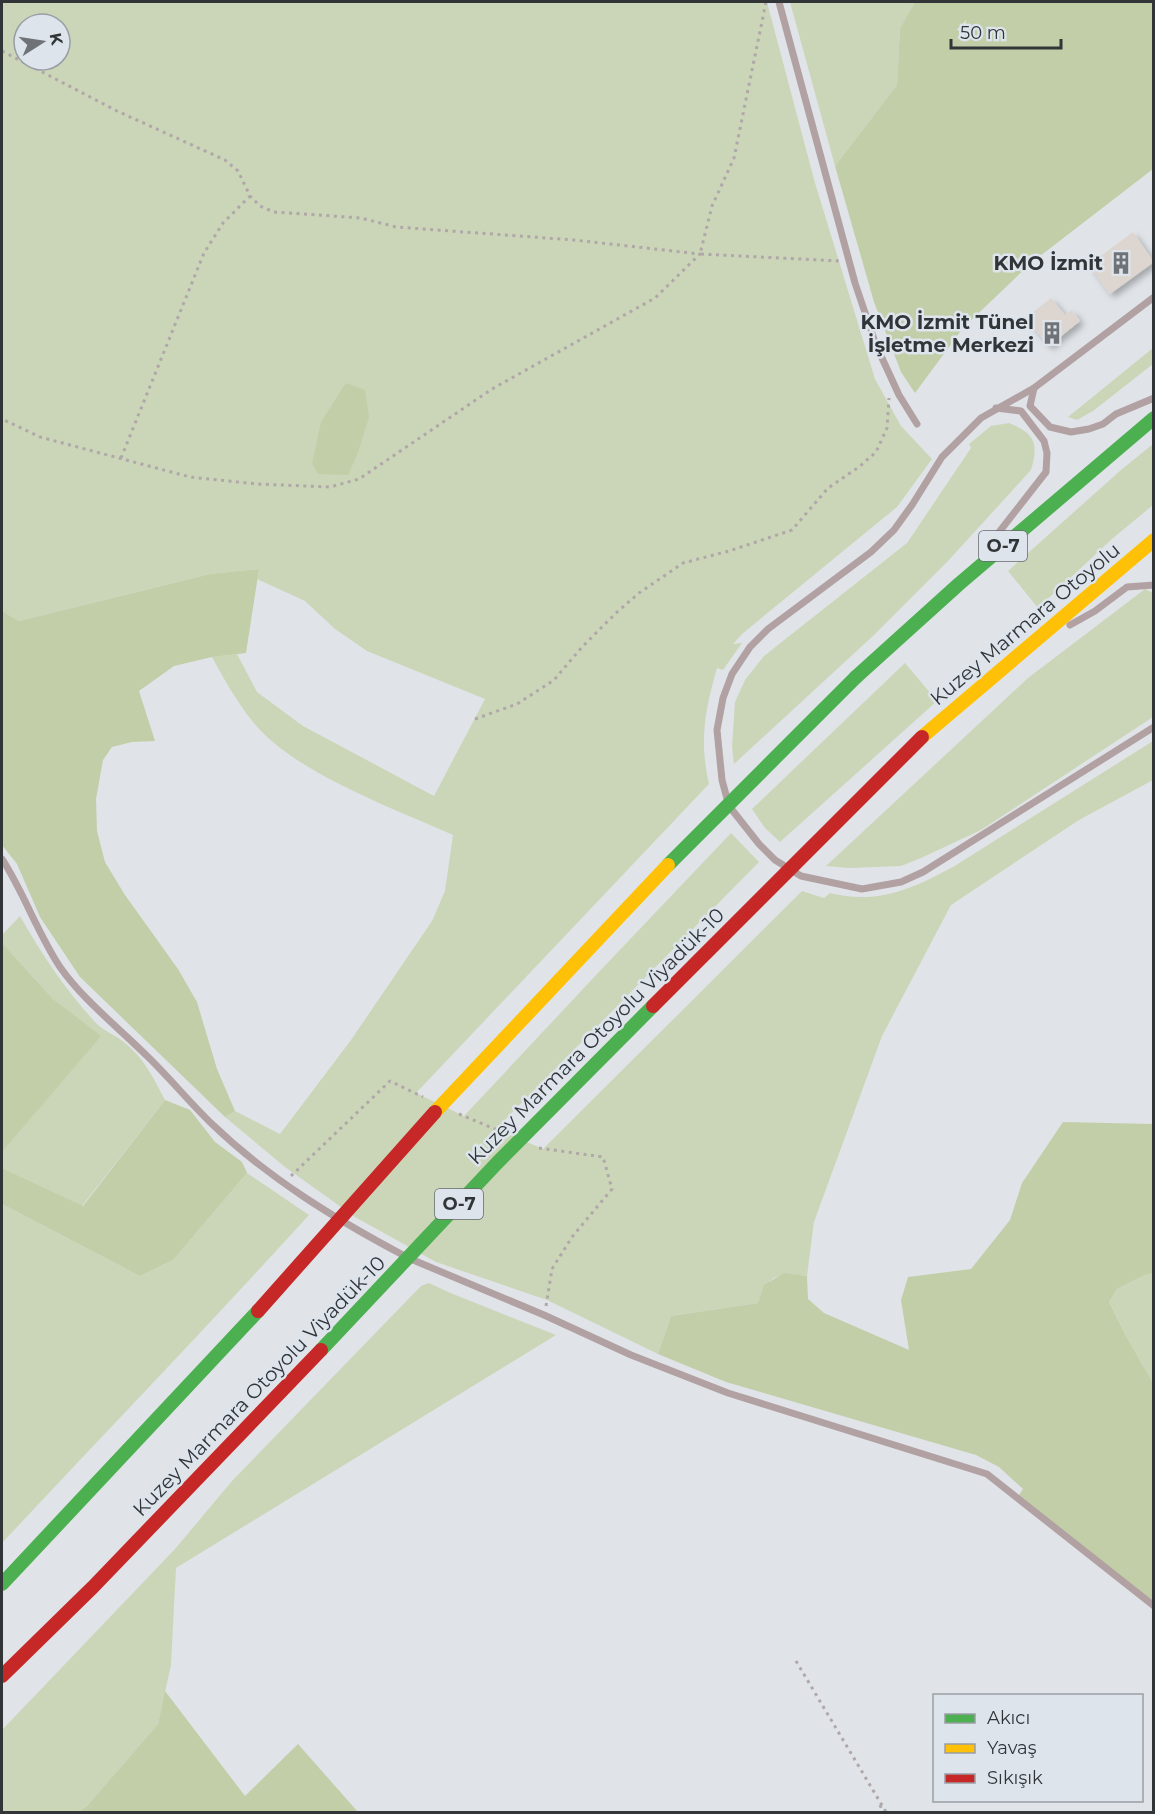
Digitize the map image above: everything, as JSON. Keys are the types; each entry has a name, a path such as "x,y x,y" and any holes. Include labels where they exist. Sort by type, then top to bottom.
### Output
{"highway":[{"name":"O-7","path":"2,1584 242,1329 434,1113 632,901 856,677 959,584 1154,418"},
{"name":"Kuzey Marmara Otoyolu","path":"922,737 1154,540"},
{"name":"Kuzey Marmara Otoyolu Viyadük-10","path":"2,1676 126,1553 497,1163 922,737"}],"lane":[{"path":"779,2 849,261 876,345 891,378 917,424"},
{"path":"1154,297 1034,388 981,418 942,457 894,530 871,552 768,629 750,647 732,674 723,698 717,730 722,780 729,806 759,844 775,860 801,876 862,889 901,882 923,872 1154,727"},
{"path":"1030,406 1034,388"},
{"path":"1022,395 1050,427 1071,432 1103,424 1116,414 1154,398"},
{"path":"959,584 1046,472 1047,453 1044,441 1012,400"},
{"path":"996,408 1021,411"},
{"path":"1026,649 1095,611 1127,587 1154,585"},
{"path":"2,859 16,880 42,937 69,977 212,1124 284,1184 360,1232 428,1268 544,1315 630,1355 728,1392 987,1474 1154,1606"}],"path":[{"path":"2,419 40,438 190,477 257,484 330,487 359,479 492,389 655,298 700,254 712,206 734,158 766,2"},
{"path":"2,51 117,111 225,160 237,171 250,196 260,206 274,212 361,218 396,227 574,240 700,254 849,261"},
{"path":"120,459 204,253 223,223 250,196"},
{"path":"475,719 518,704 554,680 582,647 616,613 683,563 729,551 792,530 828,488 876,452 887,428 891,378"},
{"path":"796,1661 884,1812"}],"green space":[{"path":"2,2 767,2 815,183 875,379 901,426 932,459 897,507 742,634 733,644 742,643 723,670 717,668 709,698 704,753 709,784 416,1093 464,1116 731,833 759,862 496,1129 543,1149 802,891 824,898 830,893 863,897 879,896 923,882 953,867 1153,741 1153,780 1079,820 951,905 882,1036 814,1222 807,1276 789,1274 775,1277 766,1286 758,1303 671,1316 658,1354 547,1300 436,1262 355,1217 285,1167 225,1117 235,1111 280,1134 351,1040 432,921 445,891 453,835 325,777 279,747 246,713 212,657 237,654 257,692 303,726 434,796 485,699 367,651 335,629 305,601 257,579 259,569 210,574 19,621 2,611"},
{"path":"790,2 915,2 900,28 897,85 835,166"},
{"path":"915,2 1154,2 1153,169 1031,263 963,328 915,393 901,372 874,302 835,166 897,85 900,28"},
{"path":"1153,348 1153,364 1093,411 1077,420 1068,417"},
{"path":"346,383 365,390 369,417 348,475 318,474 312,464 321,422"},
{"path":"1009,423 1025,431 1033,440 1035,453 1031,470 948,561 874,635 734,764 732,747 735,702 745,680 764,656 907,543 971,448 969,444 991,426"},
{"path":"1153,444 1153,505 1112,539 1038,608 1008,571"},
{"path":"259,569 246,653 212,657 174,666 139,691 155,741 132,742 112,747 103,760 96,799 97,831 105,862 125,895 178,969 197,1002 217,1069 235,1111 225,1117 80,977 40,917 17,864 2,845 2,611 19,621 210,574"},
{"path":"1145,589 1153,593 1153,717 981,830 921,858 901,866 849,868 826,866 1028,678"},
{"path":"905,663 937,701 780,842 765,828 752,809"},
{"path":"20,916 45,958 74,997 98,1025 138,1055 165,1100 82,1206 2,1168 2,1152 100,1036 53,999 2,943 2,935"},
{"path":"2,943 53,999 101,1036 2,1152"},
{"path":"165,1100 190,1110 215,1142 242,1162 247,1173 173,1260 140,1276 2,1204 2,1168 83,1206"},
{"path":"1063,1122 1153,1124 1153,1273 1117,1289 1109,1302 1153,1383 1153,1606 1017,1498 1023,1489 999,1467 976,1455 726,1382 658,1354 671,1316 758,1303 764,1285 784,1273 807,1276 808,1299 824,1313 909,1350 901,1300 908,1277 971,1269 1010,1220 1022,1183"},
{"path":"247,1173 309,1215 2,1543 2,1204 140,1276 173,1260"},
{"path":"1153,1273 1153,1383 1109,1302 1117,1289"},
{"path":"429,1283 556,1335 176,1568 171,1665 158,1724 87,1806 78,1812 2,1812 2,1730 175,1549 232,1481 421,1286"},
{"path":"165,1691 245,1796 298,1744 358,1812 78,1812 87,1806 158,1724"}],"building":[{"name":"KMO İzmit","path":"1133,232 1154,262 1110,294 1089,265"},
{"name":"KMO İzmit Tünel İşletme Merkezi","path":"1051,298 1065,315 1072,310 1080,321 1049,346 1026,318"}],"traffic: fast":[{"path":"856,677 959,584 1154,418"},
{"path":"668,865 856,677"},
{"path":"321,1350 497,1163 653,1006"},
{"path":"2,1584 258,1311"}],"traffic: slow":[{"path":"922,737 1154,540"},
{"path":"435,1112 668,865"}],"traffic: jam":[{"path":"653,1006 922,737"},
{"path":"258,1311 435,1112"},
{"path":"2,1676 93,1587 321,1350"}],"place":[{"name":"KMO İzmit","path":"1121,263"},
{"name":"KMO İzmit Tünel İşletme Merkezi","path":"1052,333"}]}
